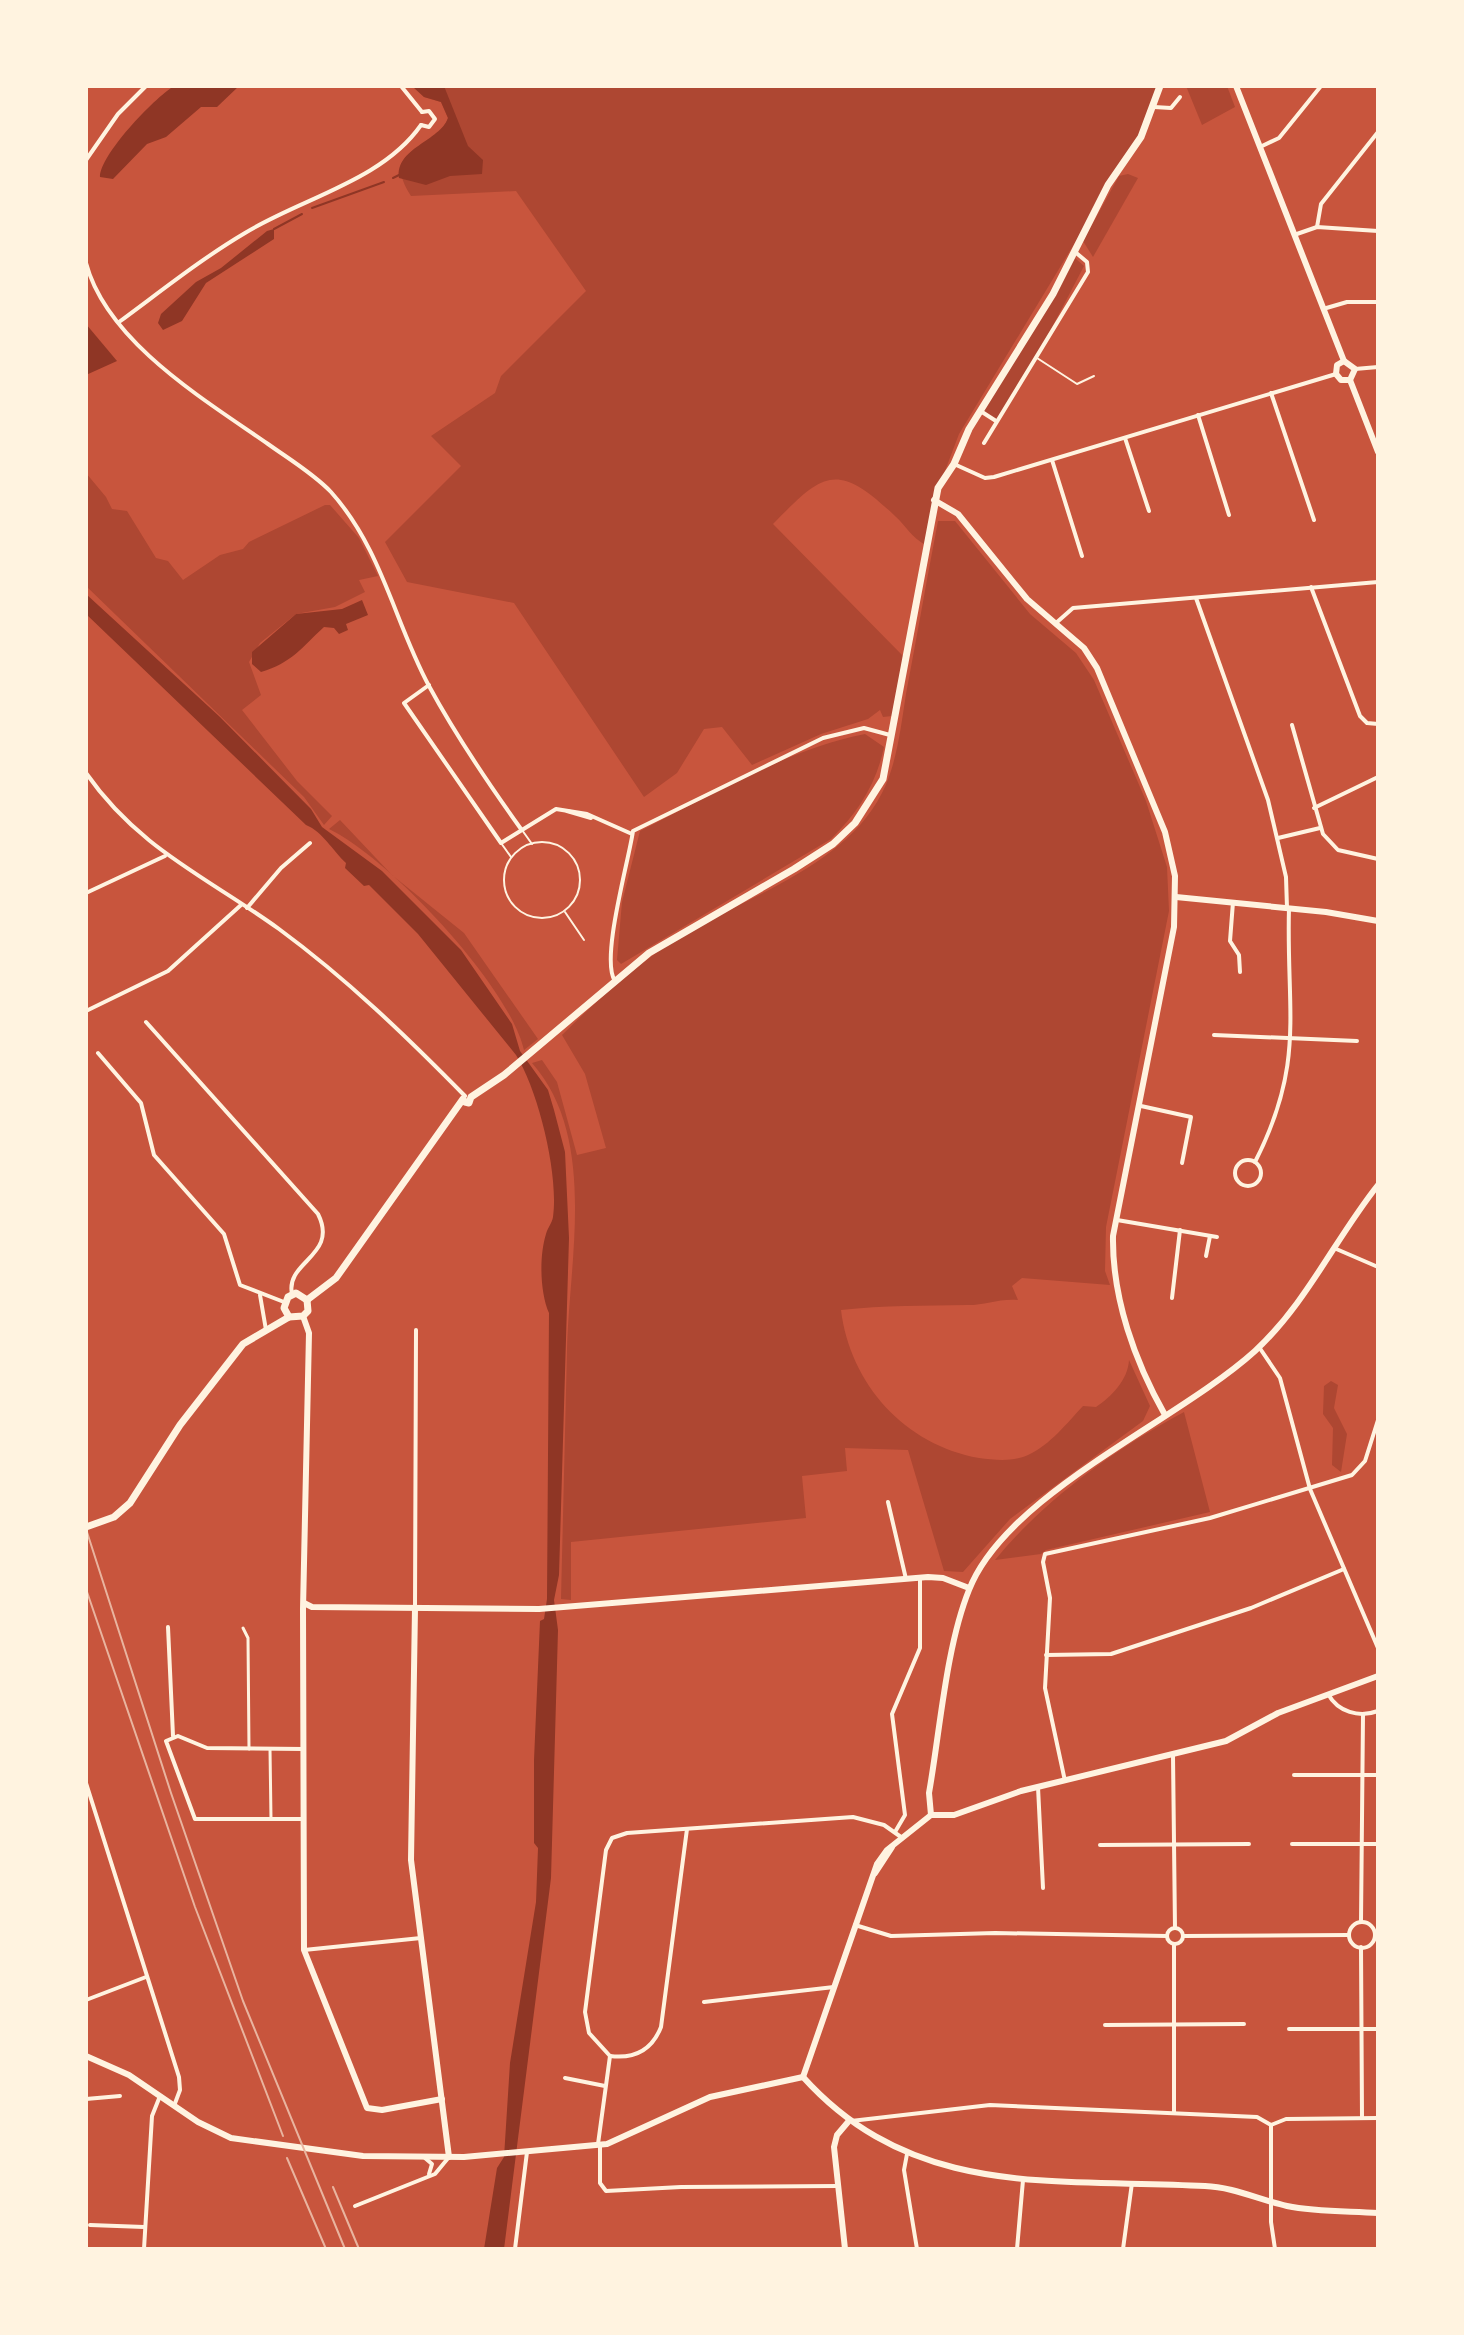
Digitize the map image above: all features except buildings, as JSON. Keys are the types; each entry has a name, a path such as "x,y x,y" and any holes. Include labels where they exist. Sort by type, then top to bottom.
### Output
{"main road":[{"path":"307,1300 336,1278 467,1098 531,1054 615,981 680,932 833,844 870,803 883,779 893,736 934,500 942,479 954,464 957,449 980,410 1053,294 1108,185 1141,137 1160,86"},
{"path":"289,1317 284,1302 292,1294 307,1300"},
{"path":"88,1527 114,1517 130,1503 160,1454 230,1358 251,1337 289,1317 303,1316 308,1311 307,1300"}],"street":[{"path":"86,160 118,114 146,86"},
{"path":"401,86 422,112"},
{"path":"1236,86 1344,361 1355,369 1378,367"},
{"path":"1260,147 1279,138 1321,86"},
{"path":"1154,107 1171,108 1180,97"},
{"path":"421,125 429,127 435,119 429,111 422,112"},
{"path":"421,125 419,117 422,112"},
{"path":"119,322 247,231 379,165 403,147 421,125"},
{"path":"1317,227 1321,204 1378,132"},
{"path":"1294,235 1317,227 1378,231"},
{"path":"984,443 1088,272 1087,262 1074,251"},
{"path":"86,263 98,291 119,322 172,374 326,488 351,516 384,576 429,685 447,720 521,829"},
{"path":"1323,309 1347,302 1378,302"},
{"path":"1344,361 1337,365 1336,374 1341,380 1350,380"},
{"path":"1355,369 1350,380 1378,452"},
{"path":"954,464 988,478 1336,374"},
{"path":"1271,393 1314,520"},
{"path":"980,410 996,421"},
{"path":"1198,415 1229,515"},
{"path":"1125,438 1149,511"},
{"path":"1052,460 1082,556"},
{"path":"934,500 958,514 1027,599 1084,648 1103,680 1165,832 1176,897 1174,927 1112,1247 1119,1291 1143,1375 1165,1415"},
{"path":"1056,623 1073,608 1378,582"},
{"path":"1311,587 1360,716 1367,723 1378,724"},
{"path":"1196,598 1258,768 1278,838 1288,908 1293,1037 1285,1091 1255,1162"},
{"path":"429,685 404,703 501,843 552,810 567,810 632,834 780,756 823,738 864,728 893,736"},
{"path":"1292,725 1320,828 1338,850 1378,859"},
{"path":"86,773 122,816 165,856 244,906 375,1006 467,1098"},
{"path":"1314,808 1378,777"},
{"path":"1278,838 1320,828"},
{"path":"615,981 611,973 612,948 632,834"},
{"path":"86,1011 168,971 244,906 310,843"},
{"path":"86,893 165,856"},
{"path":"1176,897 1378,921"},
{"path":"1233,902 1230,939 1239,957 1240,972"},
{"path":"146,1022 318,1214 323,1224 319,1250 294,1275 292,1294"},
{"path":"1214,1035 1357,1041"},
{"path":"98,1053 141,1103 154,1155 224,1234 240,1285 284,1302"},
{"path":"1141,1106 1191,1117 1182,1163"},
{"path":"1246,1160 1255,1162 1260,1168 1260,1179 1251,1186 1241,1184 1235,1176 1236,1167 1246,1160"},
{"path":"931,1815 929,1793 969,1588 993,1550 1020,1522 1089,1467 1165,1415 1199,1396 1259,1347 1286,1316 1378,1185"},
{"path":"1115,1220 1217,1237"},
{"path":"1172,1298 1180,1230"},
{"path":"1206,1256 1210,1236"},
{"path":"1334,1248 1378,1267"},
{"path":"260,1295 266,1330"},
{"path":"303,1316 309,1333 304,1603 304,1950 367,2108 382,2110 442,2099"},
{"path":"355,2206 428,2177 441,2170 449,2157 411,1860 416,1330"},
{"path":"1259,1347 1275,1367 1310,1489 1378,1648"},
{"path":"1065,1781 1046,1696 1050,1598 1044,1557 1053,1550 1210,1518 1310,1489 1360,1469 1378,1420"},
{"path":"888,1502 906,1579"},
{"path":"1046,1655 1111,1654 1251,1608 1344,1569"},
{"path":"304,1603 312,1607 539,1609 920,1578 943,1578 969,1588"},
{"path":"895,1832 905,1815 892,1709 920,1648 920,1578"},
{"path":"168,1627 173,1736"},
{"path":"243,1628 248,1638 249,1749"},
{"path":"803,2077 879,1860 931,1815 954,1815 1038,1787 1173,1756 1235,1738 1278,1713 1378,1676"},
{"path":"1328,1694 1338,1706 1363,1715 1378,1711"},
{"path":"1361,1922 1363,1715"},
{"path":"173,1736 207,1748 304,1749"},
{"path":"173,1736 166,1741 195,1819 304,1819"},
{"path":"270,1749 271,1819"},
{"path":"1173,1756 1175,1928 1183,1936"},
{"path":"1294,1775 1378,1775"},
{"path":"86,1783 179,2077 180,2090 174,2106"},
{"path":"1038,1787 1043,1888"},
{"path":"610,2056 592,2037 585,2016 607,1847 612,1838 622,1833 853,1817 895,1832 902,1838"},
{"path":"610,2056 640,2052 654,2042 661,2027 687,1829"},
{"path":"1100,1845 1249,1844"},
{"path":"1292,1844 1378,1844"},
{"path":"1361,1922 1371,1926 1376,1936 1371,1944 1361,1947 1353,1943 1349,1935 1352,1926 1361,1922"},
{"path":"855,1925 891,1936 990,1933 1167,1936 1175,1928"},
{"path":"1174,1944 1183,1936 1349,1935"},
{"path":"1167,1936 1174,1944 1174,2113"},
{"path":"304,1950 421,1938"},
{"path":"1361,1947 1362,2118"},
{"path":"86,2000 146,1977"},
{"path":"704,2002 834,1987"},
{"path":"1105,2025 1244,2024"},
{"path":"1289,2029 1378,2029"},
{"path":"86,2056 129,2075 174,2106 231,2138 358,2156 449,2157 599,2145 630,2136 705,2099 803,2077"},
{"path":"610,2056 599,2145 600,2183 606,2191 838,2186"},
{"path":"803,2077 848,2122 907,2154 962,2171 1024,2178 1215,2187 1271,2202 1378,2213"},
{"path":"565,2078 605,2086"},
{"path":"86,2099 120,2096"},
{"path":"144,2249 152,2116 160,2096"},
{"path":"845,2249 834,2147 837,2135 848,2122 880,2114 990,2105 1257,2117 1271,2125"},
{"path":"1271,2125 1282,2119 1378,2118"},
{"path":"1271,2125 1271,2202 1275,2249"},
{"path":"515,2249 524,2152"},
{"path":"907,2154 904,2170 917,2249"},
{"path":"424,2157 432,2164 428,2177"},
{"path":"1017,2249 1024,2178"},
{"path":"1123,2249 1132,2183"},
{"path":"90,2225 145,2227"}],"lane":[{"path":"1036,358 1077,384 1094,376"},
{"path":"521,829 532,844"},
{"path":"501,843 511,858"},
{"path":"532,844 558,845 577,865 580,888 564,911 547,918 534,917 513,904 504,881 511,858 532,844"},
{"path":"564,911 584,940"}],"shaded area":[{"path":"174,86 239,86 217,107 201,107 166,137 147,144 113,179 100,177 109,155 129,128"},
{"path":"412,86 1160,86 1148,122 959,434 934,500 926,545 875,498 844,480 818,484 773,524 903,656 892,716 883,717 880,710 868,719 821,734 752,765 722,727 704,729 677,773 644,797 514,603 407,582 385,542 461,466 431,436 495,393 501,376 586,291 516,191 411,196 401,167 405,158 442,129 448,118 441,102 424,97"},
{"path":"412,86 444,86 468,146 483,160 482,174 450,176 426,185 399,178 404,159 436,133 448,118 441,102 424,97"},
{"path":"1186,86 1227,86 1235,107 1202,125"},
{"path":"1128,174 1138,178 1093,257 1083,241 1119,176"},
{"path":"274,229 274,239 206,283 182,321 163,330 158,323 161,314 196,282 221,268 267,231"},
{"path":"1075,258 1084,266 1036,358 996,421 980,410"},
{"path":"86,324 117,361 86,375"},
{"path":"86,473 112,509 127,511 156,558 168,561 183,580 220,555 243,549 249,542 325,505 330,505 359,538 378,576 359,580 365,592 335,607 296,614 260,643 249,662 261,695 242,710 297,781 332,816 324,825 304,797 86,586"},
{"path":"938,521 955,521 1030,614 1076,653 1094,680 1146,801 1167,867 1169,911 1106,1227 1105,1271 1110,1285 1022,1278 1012,1286 1018,1300 974,1305 841,1310 846,1337 869,1386 905,1425 927,1440 979,1458 1010,1460 1044,1446 1083,1406 1096,1407 1113,1393 1126,1374 1129,1360 1150,1406 1143,1421 1010,1519 963,1572 944,1571 908,1450 845,1448 847,1471 802,1476 806,1518 571,1542 571,1600 561,1599 567,1350 574,1239 573,1163 566,1127 553,1093 532,1063 542,1060 557,1082 577,1155 606,1148 585,1074 562,1035 610,990 663,948 813,864 841,844 864,820 882,793 895,757"},
{"path":"86,594 220,717 311,809 322,827 382,871 461,950 512,1024 520,1051 548,1090 565,1152 569,1238 559,1575 554,1600 558,1630 551,1878 504,2249 484,2249 497,2168 504,2157 510,2063 536,1902 538,1848 534,1843 534,1760 540,1621 544,1619 547,1599 549,1313 542,1285 542,1263 554,1199 545,1133 532,1089 516,1055 418,934 369,885 364,886 345,868 346,863 322,837 86,614"},
{"path":"362,600 368,615 346,624 348,630 339,634 334,628 324,627 281,664 261,672 252,664 252,652 296,614 342,609"},
{"path":"865,734 884,747 881,761 865,797 831,839 621,964 617,960 622,902 640,831 778,762 835,741"},
{"path":"340,820 392,875 464,933 538,1039 524,1050 514,1023 496,992 471,959 413,894 354,844 329,829"},
{"path":"1331,1381 1338,1385 1334,1408 1347,1434 1341,1472 1332,1465 1333,1428 1323,1414 1324,1386"},
{"path":"1184,1412 1210,1512 1046,1550 1041,1554 995,1560 1036,1516 1082,1477 1132,1442"}],"waterway":[{"path":"393,178 399,175"},
{"path":"312,208 384,182"},
{"path":"274,229 302,214"}],"railway":[{"path":"86,1529 171,1793 243,2001 345,2249"},
{"path":"86,1589 195,1907 283,2136"},
{"path":"287,2158 326,2249"},
{"path":"333,2187 359,2249"}]}
